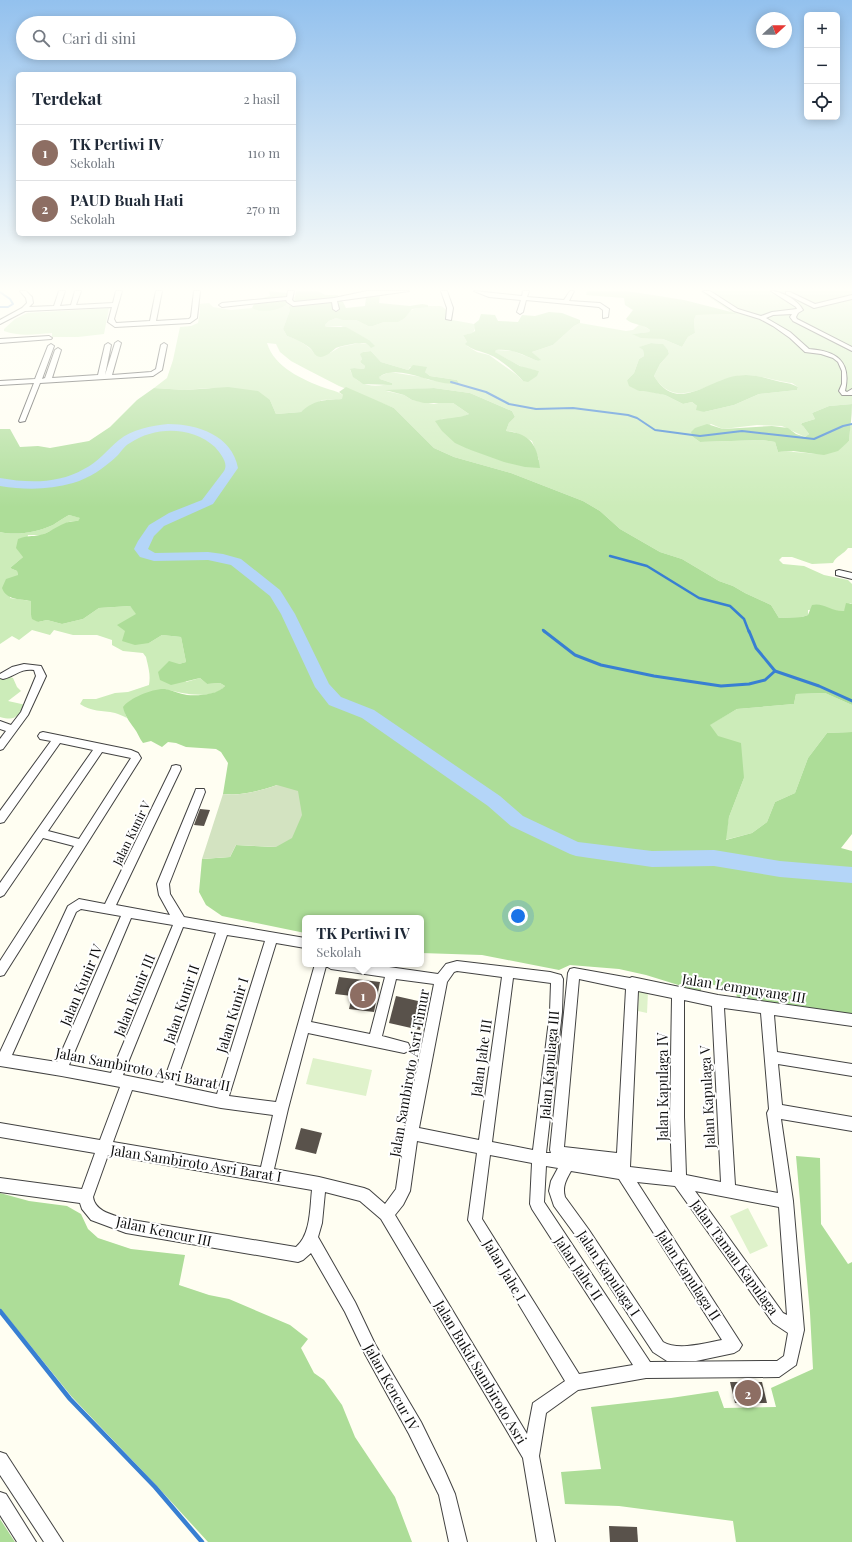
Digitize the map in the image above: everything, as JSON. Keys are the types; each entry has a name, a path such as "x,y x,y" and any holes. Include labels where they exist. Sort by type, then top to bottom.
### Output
{"street":[{"path":"22,421 44,363"},
{"path":"48,380 54,363"},
{"path":"104,378 106,363"},
{"path":"104,378 110,363"},
{"path":"0,383 148,375 157,372 160,363"},
{"path":"842,363 845,367 846,383 842,391 844,394 851,393"},
{"path":"839,573 852,576"},
{"path":"0,746 25,712 41,676 38,668 27,665 14,668 2,676"},
{"path":"0,725 13,728"},
{"path":"0,971 136,758 131,754 43,736"},
{"path":"0,819 58,739"},
{"path":"0,892 99,748"},
{"name":"Jalan Kunir V","path":"109,908 176,768"},
{"path":"180,921 165,895 163,884 200,792"},
{"path":"40,833 82,844"},
{"path":"2,1060 74,907 81,903 302,942"},
{"name":"Jalan Kunir IV","path":"61,1069 128,912"},
{"name":"Jalan Kunir III","path":"122,1082 180,921"},
{"name":"Jalan Kunir II","path":"166,1090 223,929"},
{"name":"Jalan Kunir I","path":"221,1101 272,937"},
{"name":"Jalan Sambiroto Asri Timur","path":"386,1214 398,1200 403,1191 411,1133 441,980 450,968 457,966 550,977 556,979 556,1012 539,1158"},
{"path":"266,1174 281,1109 320,967"},
{"path":"351,967 441,980"},
{"path":"374,1041 392,973"},
{"name":"Jalan Jahe III","path":"484,1147 508,973"},
{"name":"Jalan Kapulaga III","path":"623,1167 558,1153 557,1150 574,974 579,973 632,984"},
{"path":"623,1167 632,984"},
{"name":"Jalan Lempuyang III","path":"632,984 718,1001 852,1020"},
{"name":"Jalan Kapulaga IV","path":"678,993 677,1117 679,1180"},
{"name":"Jalan Kapulaga V","path":"718,1001 728,1191"},
{"path":"530,1456 539,1409 575,1383 646,1370 779,1369 791,1360 796,1330 786,1201 774,1113 776,1111 767,1008"},
{"path":"304,1026 404,1047"},
{"path":"772,1057 852,1070"},
{"name":"Jalan Sambiroto Asri Barat II","path":"2,1060 61,1069 88,1076 221,1101 281,1109"},
{"path":"0,1185 86,1197 104,1148 122,1082"},
{"path":"776,1111 852,1124"},
{"name":"Jalan Sambiroto Asri Barat I","path":"0,1130 320,1184 364,1195 386,1214"},
{"path":"411,1133 568,1163 623,1167 728,1191 786,1201"},
{"name":"Jalan Jahe I","path":"484,1147 475,1220 575,1383"},
{"name":"Jalan Jahe II","path":"539,1158 537,1204 646,1370"},
{"name":"Jalan Kapulaga I","path":"568,1163 558,1181 556,1191 559,1201 584,1235 658,1347 667,1353 696,1353"},
{"name":"Jalan Kapulaga II","path":"623,1167 734,1346 696,1353"},
{"name":"Jalan Taman Kapulaga","path":"679,1180 778,1318 796,1330"},
{"path":"311,1239 320,1184"},
{"name":"Jalan Kencur III","path":"86,1197 87,1204 96,1215 126,1226 295,1255 302,1253 311,1239"},
{"name":"Jalan Bukit Sambiroto Asri","path":"386,1214 530,1456 546,1542"},
{"name":"Jalan Kencur IV","path":"311,1239 350,1307 370,1349 415,1428 438,1475 447,1494 458,1542"},
{"path":"0,1460 54,1542"},
{"path":"0,1500 27,1542"}],"green space":[{"path":"172,363 280,363 290,372 299,377 343,395 343,399 322,400 301,412 276,414 270,400 209,388 185,390 154,388 167,378"},
{"path":"295,363 361,363 365,366 364,369 354,368 350,370 353,376 362,383 373,386 392,383 378,377 390,372 422,377 429,380 459,383 457,380 430,376 425,372 410,367 408,370 384,363 500,363 523,381 539,371 524,368 515,363 638,363 634,373 627,380 639,391 644,390 665,395 683,404 692,402 704,412 734,405 759,394 797,390 798,387 792,383 744,375 732,377 696,391 684,393 673,392 663,387 654,376 661,363 852,363 852,404 829,406 812,413 815,419 802,423 801,425 809,434 805,437 782,426 757,425 723,429 711,424 693,437 700,442 762,440 775,442 778,452 816,454 835,450 849,441 850,427 852,424 852,548 848,548 833,563 812,564 792,557 782,557 779,560 783,564 804,566 824,575 848,580 852,584 852,604 850,603 844,611 830,609 808,610 808,615 802,617 779,618 771,605 733,586 719,581 682,559 660,552 620,529 600,511 583,501 511,473 454,457 434,448 394,408 339,386","holes":["434,388 470,393 512,411 515,417 509,423 506,431 514,432 532,441 539,460 468,449 441,419 460,418 469,414 453,403 443,402 434,404 412,400 404,395 386,391"]},
{"path":"361,363 384,363 408,370 413,365 427,367 425,372 430,376 457,380 459,383 449,384 397,372 387,373 379,377 380,379 392,383 392,385 363,384 353,377 350,369 364,369 365,366"},
{"path":"504,363 515,363 539,371 537,376 528,382 523,381"},
{"path":"638,363 661,363 654,376 663,387 672,392 682,394 692,392 724,379 741,375 762,377 798,387 797,390 759,394 734,405 704,412 696,410 697,406 692,402 683,404 665,395 639,391 629,386 627,380 634,373"},
{"path":"228,387 258,391 270,400 276,414 301,412 316,402 342,399 343,395 339,392 346,387 394,408 434,448 454,457 511,473 583,501 600,511 620,529 660,552 682,559 719,581 733,586 771,605 779,618 802,617 808,615 812,605 816,604 835,610 844,611 846,603 852,604 852,705 825,693 796,694 794,704 737,709 710,725 718,736 741,743 744,778 729,817 726,840 752,833 767,822 775,802 795,793 808,758 827,733 852,732 852,834 841,848 852,851 852,1016 737,999 736,990 701,982 701,992 646,975 619,969 570,965 559,970 482,955 424,953 424,915 302,915 302,932 222,916 206,905 199,892 202,859 230,857 236,845 276,847 277,785 250,792 223,794 228,763 221,752 216,749 186,747 168,742 162,747 151,741 143,743 127,718 123,707 131,700 142,694 155,690 165,689 181,694 196,695 212,693 222,689 225,686 220,683 207,684 200,678 171,685 160,680 158,672 169,661 179,664 186,662 181,637 162,635 149,643 135,645 122,641 125,631 117,625 136,614 130,606 99,608 83,619 62,624 47,620 38,622 32,619 31,601 10,597 2,588 6,579 18,575 17,571 10,568 23,557 16,548 18,539 37,536 67,522 78,521 80,518 69,515 53,525 41,530 27,533 13,534 0,532 0,429 10,429 20,447 38,446 50,448 89,441 110,427 137,400 154,388 185,390"},
{"path":"434,388 470,393 512,411 515,417 509,423 506,431 521,435 531,442 537,453 540,468 525,467 504,462 455,443 442,431 435,421 461,417 469,414 453,403 424,403 412,400 404,395 385,390"},
{"path":"852,404 849,441 838,451 824,455 793,451 778,452 775,442 762,440 700,442 693,437 691,432 695,428 707,424 723,429 772,426 788,428 796,434 805,437 809,434 801,425 802,423 815,419 812,413 829,406"},
{"path":"69,515 81,518 78,521 71,521 42,535 28,535 23,557 10,568 17,571 18,575 10,598 31,601 31,615 38,622 47,620 62,624 83,619 99,608 130,606 137,614 149,643 162,635 181,637 186,662 179,664 186,682 200,678 207,684 220,683 225,686 219,691 204,695 187,694 164,689 125,713 127,718 120,714 84,707 80,704 83,699 96,699 115,693 128,692 149,685 150,678 148,667 146,657 143,653 123,651 112,645 112,640 97,635 73,635 54,630 50,635 32,630 19,640 12,636 0,644 0,532 13,534 41,530 53,525"},
{"path":"0,674 13,678 17,687 21,691 8,701 26,705 18,715 13,718 0,717"},
{"path":"825,693 852,705 852,732 827,733 808,758 795,793 775,802 767,822 752,833 725,840 729,817 744,778 709,725 737,709 794,704 796,694"},
{"path":"277,785 298,791 302,815 292,838 276,847 236,845 230,857 202,859 223,794 250,792"},
{"path":"639,990 648,992 647,1013 638,1011"},
{"path":"313,1058 372,1070 366,1096 306,1084"},
{"path":"796,1156 820,1158 821,1224 848,1264 852,1262 852,1542 736,1542 733,1521 619,1506 565,1504 561,1472 601,1469 591,1407 718,1391 724,1408 776,1407 771,1388 813,1369 810,1313"},
{"path":"0,1193 29,1201 67,1206 81,1214 88,1229 98,1238 131,1249 185,1255 179,1285 209,1295 229,1299 290,1325 308,1339 301,1348 314,1373 324,1380 342,1405 355,1437 395,1497 412,1542 208,1542 72,1397 0,1308"},
{"path":"748,1208 768,1246 750,1254 730,1216"},
{"path":"0,1519 15,1542 0,1542"}],"building":[{"path":"200,809 210,810 204,826 194,825"},
{"path":"339,977 380,982 374,1012 349,1009 352,996 335,994"},
{"path":"396,996 427,1003 420,1030 389,1023"},
{"path":"301,1128 322,1133 316,1154 295,1149"},
{"path":"730,1382 762,1382 767,1403 735,1403"},
{"path":"609,1526 637,1527 638,1542 610,1542"}],"waterway":[{"path":"451,382 486,392 509,404 536,409 573,408 628,415 637,418 655,430 700,436 742,431 814,439 843,426 852,424"},
{"path":"0,482 20,485 59,483 88,472 105,460 124,441 145,431 168,427 179,427 201,432 218,443 230,459 232,468 220,487 207,503 173,516 154,528 144,541 141,549 145,554 154,557 208,556 236,562 275,593 288,614 323,687 335,701 368,714 494,801 517,821 576,849 652,859 714,858 780,869 852,875"},
{"path":"610,556 647,566 699,598 730,606 744,619 749,632"},
{"path":"544,631 575,655 601,665 654,676 721,686 749,684 765,680 775,671"},
{"path":"749,631 756,648 775,671"},
{"path":"775,671 819,686 852,701"},
{"path":"0,1311 70,1399 155,1487 202,1542"}],"place":[{"name":"TK Pertiwi IV","path":"363,995"},
{"name":"PAUD Buah Hati","path":"748,1393"}]}
